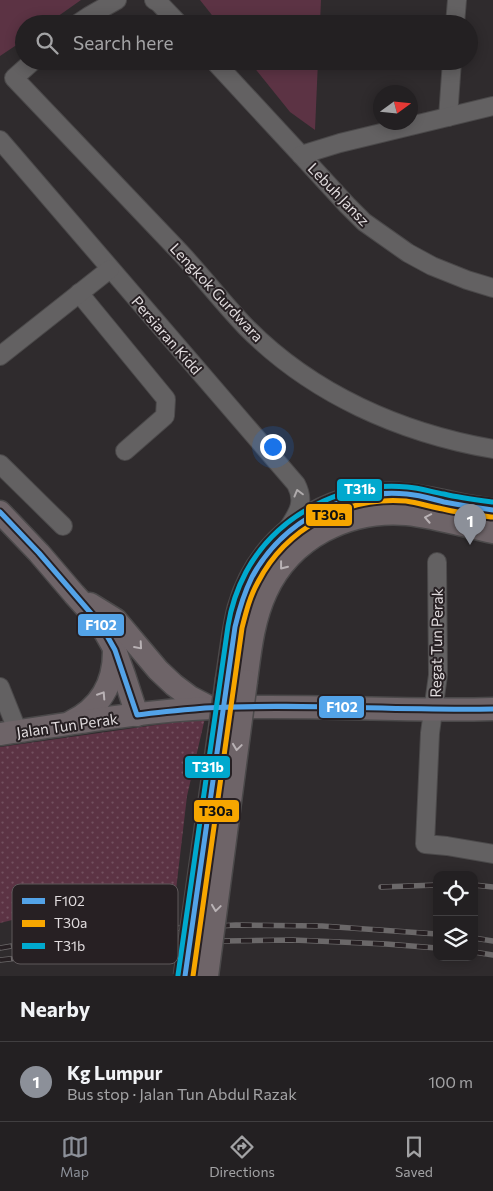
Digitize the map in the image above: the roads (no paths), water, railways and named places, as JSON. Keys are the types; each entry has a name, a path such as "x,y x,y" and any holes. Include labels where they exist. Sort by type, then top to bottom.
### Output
{"main road":[{"path":"206,976 237,680 235,627 239,607 246,588 256,570 282,536 301,521 321,509 361,496 407,494 493,510"},
{"path":"0,512 39,553 101,625 114,650 137,715"},
{"path":"185,976 237,680 266,592 277,574 290,557 305,543 324,530 342,522 366,516 388,513 408,514 493,532"},
{"path":"74,594 116,620 158,670 174,685 190,697 211,708"},
{"path":"66,725 82,717 95,706 105,692 112,675 114,650"},
{"name":"Jalan Tun Perak","path":"9,733 137,715 211,708 493,709"}],"street":[{"path":"91,15 117,0"},
{"path":"154,0 170,15"},
{"path":"455,15 456,0"},
{"name":"Lengkok Gurdwara","path":"23,70 14,78 185,258 246,327 298,372 324,389 393,422 461,443 493,449"},
{"name":"Lebuh Jansz","path":"222,70 358,217 385,238 432,266 493,288"},
{"path":"448,117 451,70"},
{"path":"302,155 340,143 493,106"},
{"name":"Persiaran Kidd","path":"0,140 296,484 301,498 300,508 282,536"},
{"path":"0,356 110,269"},
{"path":"79,293 166,399 165,416 125,451"},
{"path":"0,464 63,526"},
{"name":"Regat Tun Perak","path":"437,562 438,675 430,733 425,844 493,854"},
{"path":"0,687 9,733"}],"railway":[{"path":"381,887 433,885"},
{"path":"478,885 493,887"},
{"path":"178,928 236,925 322,926 433,934"},
{"path":"478,939 493,941"},
{"path":"178,942 293,940 433,948"},
{"path":"0,948 12,946"},
{"path":"478,953 493,955"},
{"path":"0,960 12,959"}],"place":[{"name":"Kg Lumpur","path":"470,545"}]}
